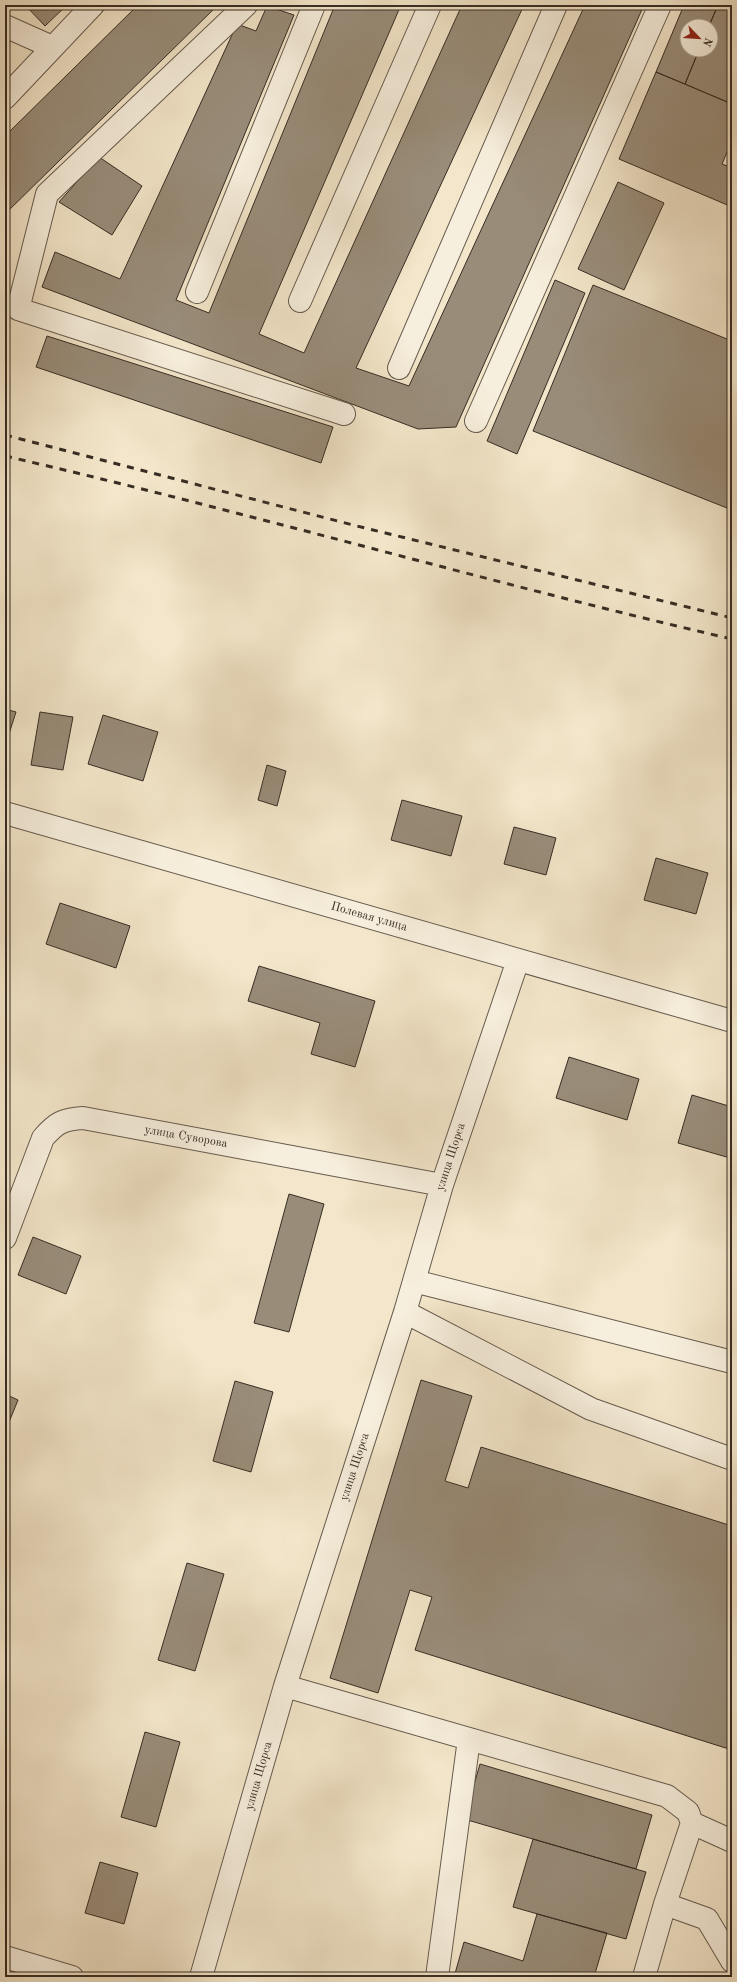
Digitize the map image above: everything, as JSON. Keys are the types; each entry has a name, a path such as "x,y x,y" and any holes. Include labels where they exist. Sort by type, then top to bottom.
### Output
{"street":[{"path":"5,98 93,5"},
{"path":"246,5 47,194 18,310 344,414"},
{"path":"197,292 314,5"},
{"path":"300,301 430,5"},
{"path":"399,368 556,5"},
{"path":"476,421 660,5"},
{"path":"5,26 52,47"},
{"name":"Полевая улица","path":"5,813 732,1021"},
{"name":"улица Щорса","path":"202,1977 285,1686 405,1312 442,1185 518,960"},
{"name":"улица Суворова","path":"5,1238 43,1138 54,1125 68,1119 83,1118 442,1185"},
{"path":"414,1281 732,1362"},
{"path":"405,1312 591,1409 732,1459"},
{"path":"285,1686 668,1796 688,1812 692,1823 665,1904 644,1977"},
{"path":"437,1977 469,1739"},
{"path":"692,1823 732,1841"},
{"path":"665,1904 707,1919 732,1961"},
{"path":"5,1957 72,1977"}],"building":[{"path":"25,5 67,5 45,26"},
{"path":"138,5 218,5 5,214 5,136"},
{"path":"335,5 401,5 259,334 304,353 462,5 524,5 356,368 409,386 585,5 644,5 456,427 418,429 42,287 55,252 120,279 237,24 256,31 267,6 294,15 176,300 209,313"},
{"path":"684,5 718,5 712,18 679,18 679,58 696,58 685,84 656,72"},
{"path":"718,5 732,5 732,104 685,84 696,58 719,58 719,18 712,18"},
{"path":"656,72 732,104 732,140 722,164 732,168 732,207 619,159"},
{"path":"99,157 142,186 112,235 59,202"},
{"path":"618,182 664,203 624,290 578,269"},
{"path":"555,280 585,293 517,454 487,441"},
{"path":"593,285 732,341 732,510 533,431"},
{"path":"47,336 333,427 321,463 36,367"},
{"path":"5,709 16,712 7,740 5,739"},
{"path":"40,712 73,717 63,770 31,765"},
{"path":"103,715 158,732 143,781 88,764"},
{"path":"267,765 286,771 277,806 258,800"},
{"path":"402,800 462,816 451,856 391,840"},
{"path":"514,827 556,838 546,875 504,864"},
{"path":"656,858 708,873 696,914 644,900"},
{"path":"60,903 130,926 116,968 46,944"},
{"path":"259,966 375,1001 355,1067 311,1054 320,1023 248,1001"},
{"path":"569,1057 639,1079 627,1120 556,1098"},
{"path":"692,1095 732,1107 732,1150 730,1158 678,1143"},
{"path":"289,1194 324,1204 289,1332 254,1323"},
{"path":"33,1237 81,1256 66,1294 18,1275"},
{"path":"421,1380 472,1396 445,1481 468,1488 481,1447 732,1526 732,1750 415,1650 432,1597 410,1590 378,1693 330,1678"},
{"path":"235,1381 273,1392 251,1472 213,1461"},
{"path":"5,1394 18,1400 5,1432"},
{"path":"187,1563 224,1574 195,1671 158,1660"},
{"path":"145,1732 180,1742 156,1827 121,1817"},
{"path":"480,1764 652,1815 636,1869 464,1819"},
{"path":"533,1839 646,1872 626,1939 513,1907"},
{"path":"100,1862 138,1873 124,1924 85,1913"},
{"path":"537,1914 607,1933 594,1977 454,1977 464,1942 523,1961"}],"railway":[{"path":"5,435 353,525 732,618"},
{"path":"5,456 187,500 550,595 732,639"}]}
